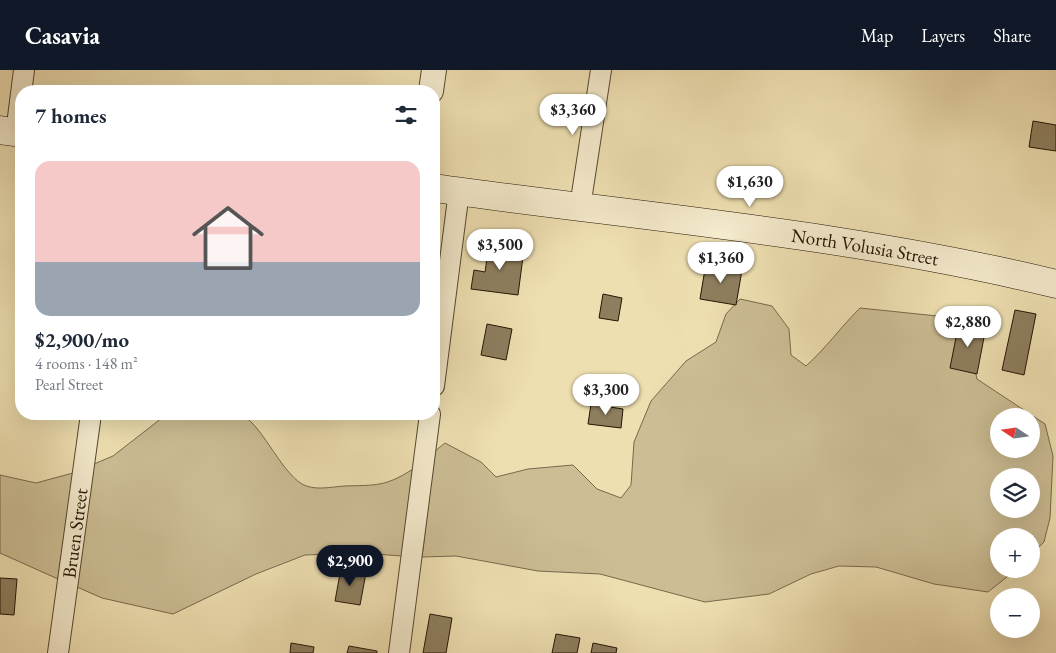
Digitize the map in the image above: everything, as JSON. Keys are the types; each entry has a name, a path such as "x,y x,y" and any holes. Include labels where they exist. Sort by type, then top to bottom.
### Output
{"main road":[{"name":"North Volusia Street","path":"447,190 865,245 1006,272 1056,284"}],"street":[{"path":"21,85 24,70"},
{"path":"431,85 434,70"},
{"path":"580,207 601,70"},
{"path":"12,132 15,116"},
{"path":"440,296 447,190"},
{"name":"Bruen Street","path":"58,653 90,420"},
{"path":"399,653 429,420"}],"shaded area":[{"path":"740,299 772,306 789,329 791,355 806,366 860,308 947,317 968,340 977,379 1021,408 990,408 990,458 1040,458 1040,421 1045,424 1053,456 1050,518 1044,542 1040,546 1040,528 990,528 990,578 1006,578 993,588 990,588 988,592 934,584 876,567 839,566 811,574 769,594 705,602 600,574 538,571 456,556 422,557 435,451 445,443 481,462 496,477 528,469 573,465 597,489 621,498 631,485 634,442 651,401 686,361 716,342 726,314"},
{"path":"159,420 249,420 262,435 285,468 302,484 307,486 323,488 380,484 395,479 413,469 402,556 361,553 305,555 256,574 173,614 102,598 77,587 94,464 113,456"},
{"path":"73,473 58,579 0,553 0,475 36,483"}],"building":[{"path":"1033,121 1056,125 1056,151 1029,147"},
{"path":"489,244 524,249 518,295 471,289 474,270 485,272"},
{"path":"706,263 742,270 736,305 700,299"},
{"path":"603,294 622,298 618,321 599,318"},
{"path":"1015,310 1036,314 1024,375 1002,370"},
{"path":"959,322 986,327 977,374 950,368"},
{"path":"487,324 512,329 506,360 481,355"},
{"path":"591,404 623,409 621,428 588,424"},
{"path":"341,568 366,573 360,605 335,601"},
{"path":"0,578 17,579 14,615 0,614"},
{"path":"430,614 452,618 446,653 423,653"},
{"path":"556,634 580,638 577,653 552,653"},
{"path":"291,643 314,647 313,653 290,653"},
{"path":"593,643 617,648 616,653 591,653"},
{"path":"349,646 377,651 377,653 347,653"}]}
